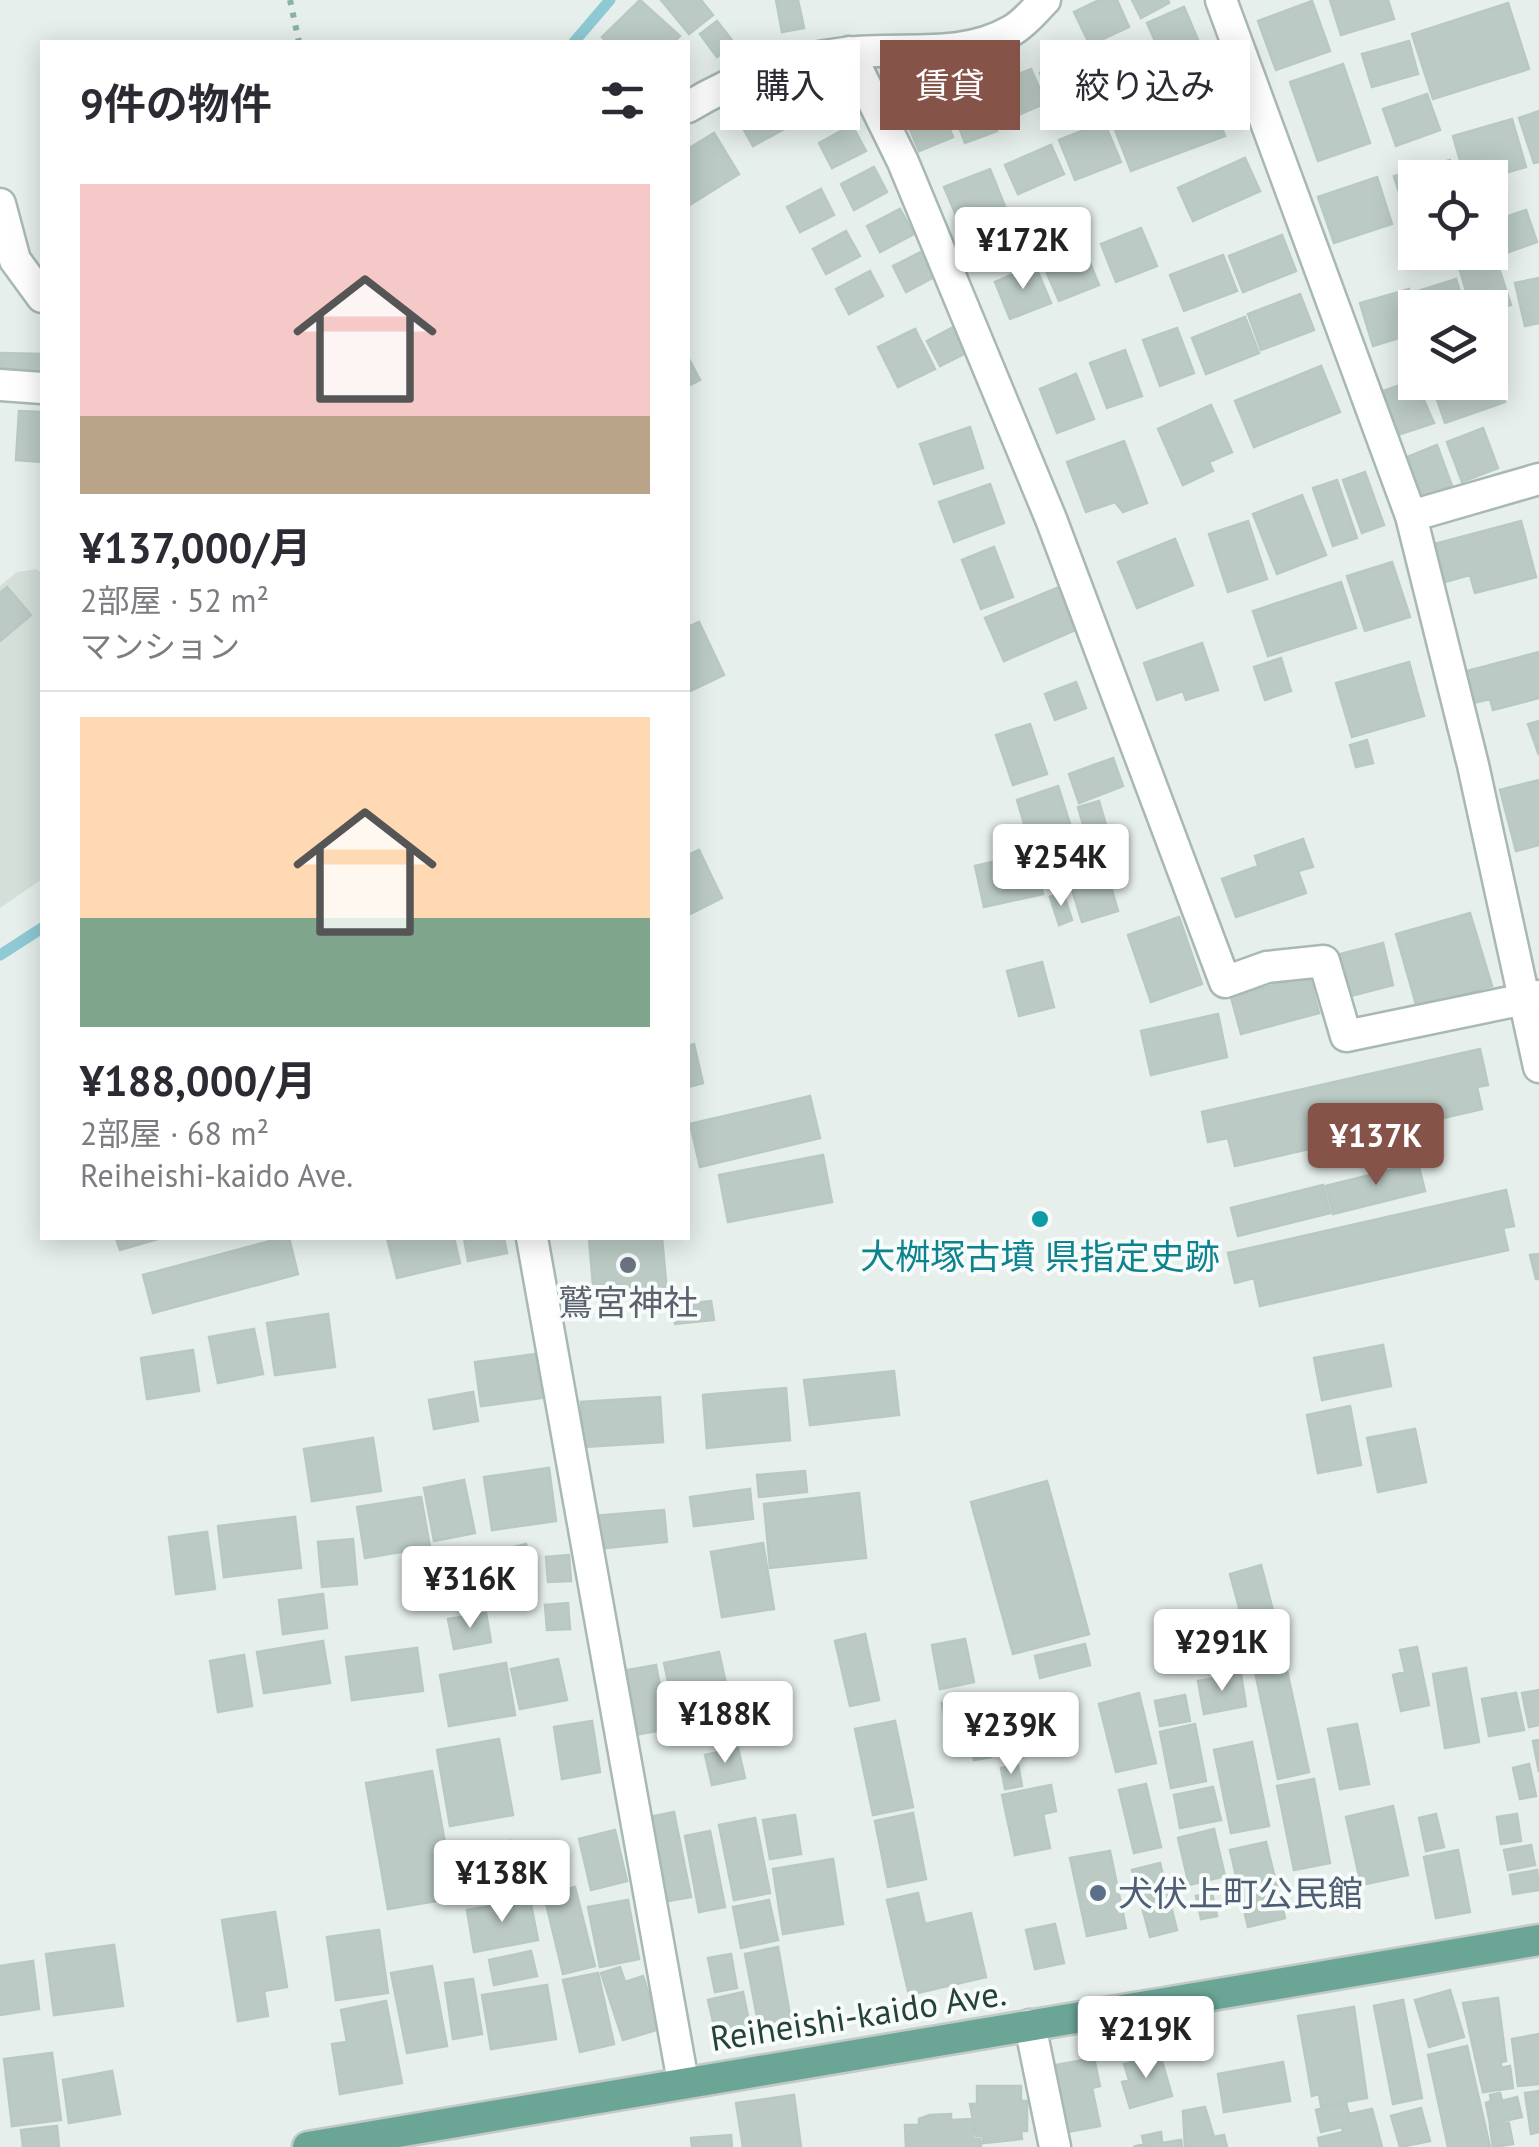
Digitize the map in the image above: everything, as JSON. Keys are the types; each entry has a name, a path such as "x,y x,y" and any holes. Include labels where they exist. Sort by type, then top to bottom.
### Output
{"main road":[{"name":"Reiheishi-kaido Ave.","path":"308,2147 1539,1940"}],"street":[{"path":"860,52 955,50 1012,31 1046,0"},
{"path":"1221,0 1411,516 1532,998 1539,1067"},
{"path":"860,74 903,162 1051,519 1226,982 1266,967 1324,960 1346,1036 1532,998"},
{"path":"690,106 720,90"},
{"path":"0,204 15,260 40,294"},
{"path":"0,386 40,388"},
{"path":"1411,516 1539,479"},
{"path":"532,1240 683,2082"},
{"path":"1030,2025 1054,2147"}],"path":[{"path":"290,0 298,40"}],"shaded area":[{"path":"17,572 40,572 40,880 0,908 0,586"}],"building":[{"path":"640,0 680,36 676,40 602,37"},
{"path":"661,0 701,0 713,15 689,34"},
{"path":"776,0 798,0 804,28 782,32"},
{"path":"1099,0 1117,0 1129,27 1101,40 1088,40 1074,12"},
{"path":"1132,0 1168,0 1169,3 1141,18"},
{"path":"1330,0 1388,0 1394,19 1341,35"},
{"path":"1312,1 1330,51 1276,70 1258,21"},
{"path":"1508,3 1529,69 1433,99 1412,34"},
{"path":"1184,7 1198,40 1154,40 1147,23"},
{"path":"717,21 732,40 720,40 717,57 700,34"},
{"path":"1409,41 1418,74 1372,87 1362,54"},
{"path":"1343,64 1370,143 1318,161 1290,82"},
{"path":"1031,69 1040,89 1040,106 1020,114 1020,73"},
{"path":"1427,94 1440,130 1396,146 1383,109"},
{"path":"1539,111 1539,162 1534,163 1519,118"},
{"path":"1512,119 1526,167 1508,172 1508,160 1460,160 1453,136"},
{"path":"744,130 782,130 753,146"},
{"path":"843,130 855,130 866,151 832,168 819,143"},
{"path":"910,130 950,130 953,137 919,151"},
{"path":"960,130 997,130 997,131 965,143"},
{"path":"1084,130 1107,130 1121,162 1075,180 1059,140"},
{"path":"1115,130 1223,130 1225,136 1131,171"},
{"path":"714,133 739,174 690,205 690,148"},
{"path":"1051,145 1064,174 1018,194 1005,165"},
{"path":"1245,158 1260,191 1193,221 1178,188"},
{"path":"874,167 887,192 854,210 841,184"},
{"path":"990,169 1006,209 961,227 944,187"},
{"path":"1377,177 1392,224 1334,243 1318,197"},
{"path":"821,189 834,215 800,232 787,207"},
{"path":"900,209 914,234 880,252 867,226"},
{"path":"1526,210 1537,242 1508,252 1508,216"},
{"path":"1141,228 1157,266 1116,282 1101,244"},
{"path":"846,231 860,256 826,274 813,249"},
{"path":"1282,235 1296,271 1243,292 1229,256"},
{"path":"1084,248 1099,285 1059,301 1043,264"},
{"path":"927,249 940,274 906,292 893,266"},
{"path":"1223,255 1237,291 1184,311 1170,275"},
{"path":"1035,265 1051,303 1010,319 995,282"},
{"path":"1460,270 1500,270 1506,290 1466,290"},
{"path":"870,271 883,296 849,314 836,289"},
{"path":"1539,278 1539,323 1525,326 1515,283"},
{"path":"1456,279 1459,290 1421,290"},
{"path":"1398,292 1398,338 1373,346 1360,303"},
{"path":"1300,294 1314,330 1261,350 1248,314"},
{"path":"1245,317 1259,353 1206,374 1192,338"},
{"path":"961,323 974,349 940,366 927,341"},
{"path":"1177,328 1194,373 1160,386 1143,340"},
{"path":"915,329 935,369 898,387 878,347"},
{"path":"1125,350 1142,396 1107,408 1090,363"},
{"path":"0,353 40,354 40,383 0,381"},
{"path":"690,361 700,380 690,385"},
{"path":"1321,366 1340,412 1254,447 1235,401"},
{"path":"1076,374 1094,419 1057,433 1040,389"},
{"path":"1398,386 1398,400 1424,400 1434,423 1395,436 1380,392"},
{"path":"1437,400 1504,400 1505,402 1445,423"},
{"path":"1211,405 1232,452 1209,462 1213,471 1183,485 1158,429"},
{"path":"19,411 40,412 40,462 16,460"},
{"path":"970,427 983,468 934,484 920,444"},
{"path":"1483,428 1498,468 1462,482 1447,442"},
{"path":"1124,441 1147,503 1123,512 1115,502 1086,512 1067,462"},
{"path":"1437,445 1452,486 1416,500 1400,460"},
{"path":"1365,472 1384,525 1362,533 1343,480"},
{"path":"1337,480 1357,538 1333,546 1313,488"},
{"path":"990,484 1004,523 954,542 939,502"},
{"path":"1302,495 1326,555 1277,574 1253,514"},
{"path":"1248,521 1267,579 1228,592 1209,534"},
{"path":"1521,521 1536,577 1475,593 1470,575 1445,582 1435,544"},
{"path":"1175,539 1193,585 1137,608 1118,562"},
{"path":"994,547 1013,597 981,609 962,560"},
{"path":"1392,562 1410,617 1365,631 1347,576"},
{"path":"1341,582 1356,628 1268,656 1253,611"},
{"path":"1064,585 1082,627 1004,661 985,618"},
{"path":"7,587 31,615 0,641 0,593"},
{"path":"699,622 724,675 690,691 690,626"},
{"path":"1202,643 1218,690 1186,700 1183,691 1157,700 1144,663"},
{"path":"1539,652 1539,698 1493,710 1490,699 1465,705 1456,674"},
{"path":"1281,658 1291,691 1265,700 1254,667"},
{"path":"1409,662 1424,716 1352,737 1336,683"},
{"path":"1076,682 1086,708 1055,720 1045,694"},
{"path":"1539,721 1539,755 1528,724"},
{"path":"1030,724 1047,774 1013,785 996,735"},
{"path":"1367,740 1373,763 1356,767 1350,745"},
{"path":"1113,758 1123,786 1079,803 1069,774"},
{"path":"1539,780 1539,845 1516,851 1500,790"},
{"path":"1058,786 1070,824 1028,837 1017,800"},
{"path":"1099,801 1106,825 1085,831 1078,807"},
{"path":"1096,834 1106,870 1070,880 1059,844"},
{"path":"1303,839 1313,867 1298,871 1306,893 1236,917 1222,879 1258,866 1255,856"},
{"path":"1049,849 1055,872 1039,876 1043,894 984,907 975,866"},
{"path":"699,850 722,898 690,914 690,854"},
{"path":"1108,876 1118,911 1082,922 1071,886"},
{"path":"1063,892 1072,920 1059,925 1050,897"},
{"path":"1470,913 1492,986 1417,1008 1396,934"},
{"path":"1179,917 1202,984 1151,1002 1128,935"},
{"path":"1383,943 1393,985 1347,997 1337,955"},
{"path":"1042,962 1054,1007 1019,1016 1007,971"},
{"path":"1309,975 1319,1013 1241,1034 1231,997"},
{"path":"1218,1014 1227,1057 1151,1075 1141,1031"},
{"path":"694,1044 703,1083 690,1086 690,1045"},
{"path":"1480,1049 1488,1085 1477,1087 1482,1109 1235,1166 1228,1138 1208,1142 1202,1112"},
{"path":"810,1096 820,1138 700,1167 690,1124"},
{"path":"823,1155 832,1202 728,1222 719,1175"},
{"path":"1418,1163 1425,1191 1333,1214 1326,1186"},
{"path":"1323,1185 1330,1213 1238,1236 1231,1208"},
{"path":"1506,1190 1514,1226 1503,1228 1508,1250 1260,1306 1254,1278 1235,1283 1228,1253"},
{"path":"117,1240 154,1240 120,1250"},
{"path":"274,1240 290,1240 298,1274 153,1313 143,1275"},
{"path":"388,1240 454,1240 460,1263 397,1278"},
{"path":"464,1240 504,1240 507,1253 468,1261"},
{"name":"鷲宮神社","path":"589,1240 662,1240 667,1292 594,1297"},
{"path":"1539,1254 1539,1279 1536,1279 1530,1255"},
{"path":"711,1301 714,1320 675,1324 673,1305"},
{"path":"328,1314 335,1367 275,1375 267,1323"},
{"path":"254,1329 263,1374 218,1383 209,1337"},
{"path":"1383,1345 1391,1386 1322,1400 1314,1358"},
{"path":"193,1350 199,1391 147,1399 141,1358"},
{"path":"536,1354 542,1398 481,1406 475,1362"},
{"path":"894,1371 899,1415 810,1425 804,1380"},
{"path":"786,1388 790,1440 707,1448 703,1395"},
{"path":"473,1392 478,1421 434,1429 429,1400"},
{"path":"660,1397 663,1442 584,1447 581,1402"},
{"path":"1350,1406 1361,1465 1318,1473 1307,1415"},
{"path":"1415,1429 1426,1482 1378,1492 1367,1438"},
{"path":"373,1438 381,1491 312,1501 304,1449"},
{"path":"549,1468 556,1521 492,1530 484,1477"},
{"path":"805,1471 807,1492 759,1497 757,1475"},
{"path":"464,1480 475,1533 434,1541 424,1488"},
{"path":"1047,1481 1089,1634 1013,1654 971,1502"},
{"path":"750,1489 753,1519 694,1526 690,1497"},
{"path":"859,1493 866,1558 770,1568 764,1504"},
{"path":"421,1497 430,1547 365,1558 357,1507"},
{"path":"664,1510 667,1542 597,1549 594,1516"},
{"path":"295,1517 301,1568 224,1577 218,1526"},
{"path":"207,1532 215,1589 176,1594 169,1537"},
{"path":"353,1539 357,1584 322,1587 318,1542"},
{"path":"763,1543 774,1609 722,1617 711,1552"},
{"path":"526,1544 536,1588 456,1607 445,1564"},
{"path":"569,1555 571,1581 548,1582 546,1557"},
{"path":"1261,1565 1275,1618 1244,1626 1230,1574"},
{"path":"323,1594 327,1628 283,1634 279,1600"},
{"path":"568,1603 570,1629 547,1630 545,1605"},
{"path":"486,1613 491,1642 454,1649 448,1619"},
{"path":"865,1634 879,1700 850,1706 835,1641"},
{"path":"965,1639 974,1682 940,1689 932,1645"},
{"path":"323,1641 330,1683 264,1693 257,1652"},
{"path":"1085,1644 1090,1665 1040,1678 1035,1656"},
{"path":"1417,1647 1429,1705 1401,1711 1393,1675 1405,1672 1400,1650"},
{"path":"417,1648 423,1691 352,1700 346,1657"},
{"path":"719,1652 728,1693 673,1705 664,1663"},
{"path":"244,1655 252,1706 218,1712 210,1661"},
{"path":"558,1659 567,1700 520,1709 511,1669"},
{"path":"506,1663 515,1715 449,1726 440,1675"},
{"path":"656,1665 668,1729 629,1736 617,1672"},
{"path":"1286,1666 1309,1772 1278,1779 1255,1672"},
{"path":"1466,1668 1479,1742 1445,1748 1433,1674"},
{"path":"1241,1674 1246,1706 1204,1714 1198,1681"},
{"path":"1539,1690 1539,1725 1529,1727 1522,1693"},
{"path":"1139,1693 1156,1763 1116,1772 1099,1704"},
{"path":"1516,1693 1524,1730 1489,1736 1482,1699"},
{"path":"1185,1695 1190,1721 1160,1726 1155,1701"},
{"path":"976,1697 979,1717 945,1723 942,1703"},
{"path":"592,1721 600,1772 562,1779 554,1727"},
{"path":"895,1721 913,1807 873,1815 855,1729"},
{"path":"1195,1724 1206,1781 1171,1788 1160,1732"},
{"path":"1357,1724 1369,1784 1340,1789 1328,1729"},
{"path":"987,1736 991,1757 974,1760 970,1739"},
{"path":"499,1739 513,1815 450,1826 437,1750"},
{"path":"1539,1740 1539,1772 1533,1741"},
{"path":"1252,1742 1269,1826 1231,1833 1214,1750"},
{"path":"738,1748 745,1778 712,1785 705,1755"},
{"path":"1529,1764 1536,1796 1520,1799 1513,1768"},
{"path":"1018,1765 1022,1786 1005,1789 1001,1768"},
{"path":"432,1771 455,1898 388,1909 366,1783"},
{"path":"1314,1779 1330,1863 1294,1870 1277,1786"},
{"path":"1146,1784 1161,1847 1134,1853 1119,1790"},
{"path":"1051,1785 1056,1811 1043,1814 1050,1848 1015,1855 1002,1795"},
{"path":"1213,1787 1221,1820 1180,1828 1174,1795"},
{"path":"1393,1806 1408,1875 1361,1885 1346,1817"},
{"path":"674,1812 691,1897 662,1902 645,1818"},
{"path":"913,1813 926,1879 888,1887 875,1821"},
{"path":"1436,1814 1444,1847 1426,1851 1419,1818"},
{"path":"1517,1814 1521,1841 1501,1844 1497,1817"},
{"path":"795,1815 801,1854 770,1859 763,1820"},
{"path":"755,1818 770,1893 734,1900 719,1825"},
{"path":"1214,1829 1225,1876 1189,1885 1178,1838"},
{"path":"615,1830 627,1881 591,1890 579,1839"},
{"path":"710,1831 725,1907 699,1912 685,1836"},
{"path":"511,1841 519,1892 465,1900 458,1849"},
{"path":"1266,1842 1285,1918 1248,1927 1230,1850"},
{"path":"1531,1845 1535,1865 1508,1870 1504,1850"},
{"path":"1458,1850 1470,1912 1436,1918 1424,1857"},
{"name":"犬伏上町公民館","path":"1110,1851 1126,1928 1087,1936 1070,1858"},
{"path":"833,1859 843,1924 783,1934 773,1869"},
{"path":"1160,1863 1177,1930 1150,1937 1132,1870"},
{"path":"1537,1870 1539,1890 1513,1894 1510,1875"},
{"path":"575,1887 595,1966 563,1974 544,1895"},
{"path":"918,1893 925,1924 971,1913 986,1977 909,1995 887,1900"},
{"path":"1212,1893 1217,1916 1201,1919 1196,1896"},
{"path":"530,1899 538,1940 474,1952 467,1910"},
{"path":"628,1900 639,1959 600,1967 588,1907"},
{"path":"769,1900 778,1940 741,1948 733,1907"},
{"path":"275,1912 287,1987 264,1991 268,2016 238,2021 222,1920"},
{"path":"1055,1924 1064,1963 1035,1969 1026,1930"},
{"path":"379,1930 388,1993 336,2000 327,1937"},
{"path":"114,1945 123,2006 54,2015 46,1954"},
{"path":"778,1947 791,2021 759,2027 745,1954"},
{"path":"531,1951 537,1976 494,1985 489,1960"},
{"path":"731,1954 737,1988 715,1992 708,1958"},
{"path":"33,1961 39,2009 0,2015 0,1966"},
{"path":"432,1966 447,2046 407,2053 391,1973"},
{"path":"620,1967 625,1982 643,1976 660,2029 623,2040 601,1973"},
{"path":"598,1973 614,2044 580,2052 563,1980"},
{"path":"473,1979 482,2034 453,2039 445,1983"},
{"path":"547,1985 556,2039 491,2049 482,1995"},
{"path":"1450,1990 1464,2037 1429,2047 1415,2000"},
{"path":"743,1992 751,2031 717,2039 708,2000"},
{"path":"1498,1998 1506,2061 1501,2062 1501,2068 1510,2066 1513,2088 1483,2092 1463,2003"},
{"path":"1403,2000 1422,2098 1393,2104 1374,2006"},
{"path":"386,2001 402,2083 340,2094 332,2044 347,2042 341,2010"},
{"path":"1354,2007 1367,2098 1321,2106 1319,2094 1312,2096 1298,2016"},
{"path":"1539,2034 1539,2084 1518,2086 1512,2039"},
{"path":"1467,2046 1490,2147 1448,2147 1428,2055"},
{"path":"52,2053 61,2120 12,2126 4,2059"},
{"path":"1160,2054 1172,2096 1130,2108 1122,2082 1129,2080 1124,2064"},
{"path":"1094,2058 1100,2086 1092,2088 1100,2126 1056,2134 1051,2066"},
{"path":"1283,2062 1290,2101 1224,2112 1218,2074"},
{"path":"112,2071 120,2114 69,2123 63,2080"},
{"path":"977,2086 1021,2086 1021,2101 1027,2101 1027,2131 1021,2131 1022,2139 983,2143 983,2136 976,2136 970,2104 977,2104"},
{"path":"1539,2091 1539,2132 1531,2134 1525,2093"},
{"path":"1500,2093 1502,2101 1517,2097 1522,2117 1490,2124 1486,2103 1491,2101 1490,2095"},
{"path":"794,2095 801,2147 743,2147 736,2103"},
{"path":"1346,2103 1349,2114 1372,2109 1382,2147 1320,2147 1318,2138 1343,2132 1342,2127 1321,2132 1316,2110"},
{"path":"1205,2107 1214,2137 1224,2135 1227,2147 1185,2147 1183,2111"},
{"path":"1421,2108 1430,2141 1400,2147 1391,2116"},
{"path":"951,2114 951,2120 973,2119 973,2139 980,2139 981,2147 906,2147 905,2125 919,2125 919,2119 930,2115"},
{"path":"1509,2123 1513,2144 1493,2147 1490,2126"},
{"path":"57,2126 59,2147 23,2147 21,2130"},
{"path":"1161,2132 1162,2143 1181,2140 1182,2147 1133,2147 1144,2144 1142,2136"},
{"path":"731,2135 732,2147 692,2147 691,2138"}],"waterway":[{"path":"576,40 610,0"},
{"path":"0,955 40,929"}],"place":[{"name":"大桝塚古墳 県指定史跡","path":"1040,1219"},
{"name":"鷲宮神社","path":"628,1265"},
{"name":"犬伏上町公民館","path":"1098,1893"}]}
